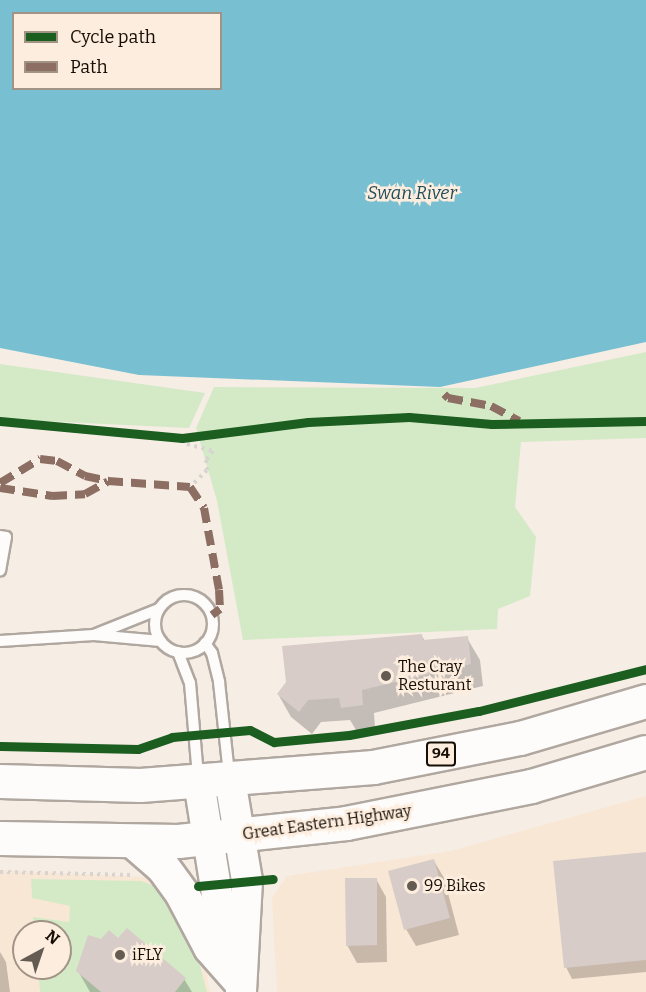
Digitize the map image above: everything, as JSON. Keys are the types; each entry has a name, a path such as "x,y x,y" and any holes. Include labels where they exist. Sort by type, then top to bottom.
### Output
{"highway":[{"name":"94","path":"0,781 215,781 373,767 520,738 646,701"},
{"name":"Great Eastern Highway","path":"0,838 134,842 224,836 346,823 462,803 646,752"},
{"path":"134,842 162,866 182,894 210,947 240,986"}],"main road":[{"path":"215,781 224,836 247,881 240,986"}],"lane":[{"path":"0,536 6,537 0,570"},
{"path":"0,641 94,635 160,640 178,652 188,652 205,643 213,622 200,600 183,594 165,601 159,609 155,625 160,640"},
{"path":"94,635 159,609"},
{"path":"205,643 212,653 219,682 215,781"},
{"path":"178,652 190,684 215,781"}],"path":[{"path":"171,437 206,435"},
{"path":"182,438 187,444 213,451 206,460 207,470 190,488"},
{"path":"0,872 145,877"}],"shaded area":[{"path":"646,796 646,992 277,992 272,898 287,876 451,851"},
{"path":"0,870 145,877 159,884 205,964 210,992 0,992"}],"green space":[{"path":"646,352 646,438 521,442 515,507 536,537 530,596 498,609 497,629 243,640 217,501 196,428 214,387 475,388"},
{"path":"0,364 205,393 189,428 0,419"},
{"path":"31,879 141,881 155,886 163,893 199,962 207,992 40,992 39,980 72,980 72,920 69,920 70,906 32,898"},
{"path":"33,917 55,920 33,920"}],"water":[{"name":"Swan River","path":"0,0 646,0 646,342 440,387 139,375 0,348"}],"building":[{"path":"422,634 423,640 468,636 471,664 362,690 363,705 341,708 339,698 308,700 299,712 277,694 286,682 282,646"},
{"path":"646,852 646,960 564,968 553,861"},
{"path":"434,859 450,918 404,930 388,871"},
{"path":"345,878 377,878 377,945 346,946"},
{"name":"iFLY","path":"127,928 186,978 175,992 101,992 76,971 88,935 101,939 109,930 118,938"}],"marked path":[{"path":"444,394 448,398 491,406 519,421"},
{"path":"0,483 40,459 57,461 85,476 108,481 190,487 204,508 219,590 220,609 212,615"},
{"path":"0,488 52,496 85,494 108,481"}],"cycle path":[{"path":"0,421 182,438 308,422 409,417 492,424 646,421"},
{"path":"0,746 138,749 172,737 250,730 274,742 349,735 479,711 646,669"},
{"path":"198,886 273,879"}],"place":[{"name":"The Cray Resturant","path":"386,676"},
{"name":"99 Bikes","path":"412,886"},
{"name":"iFLY","path":"120,955"}]}
